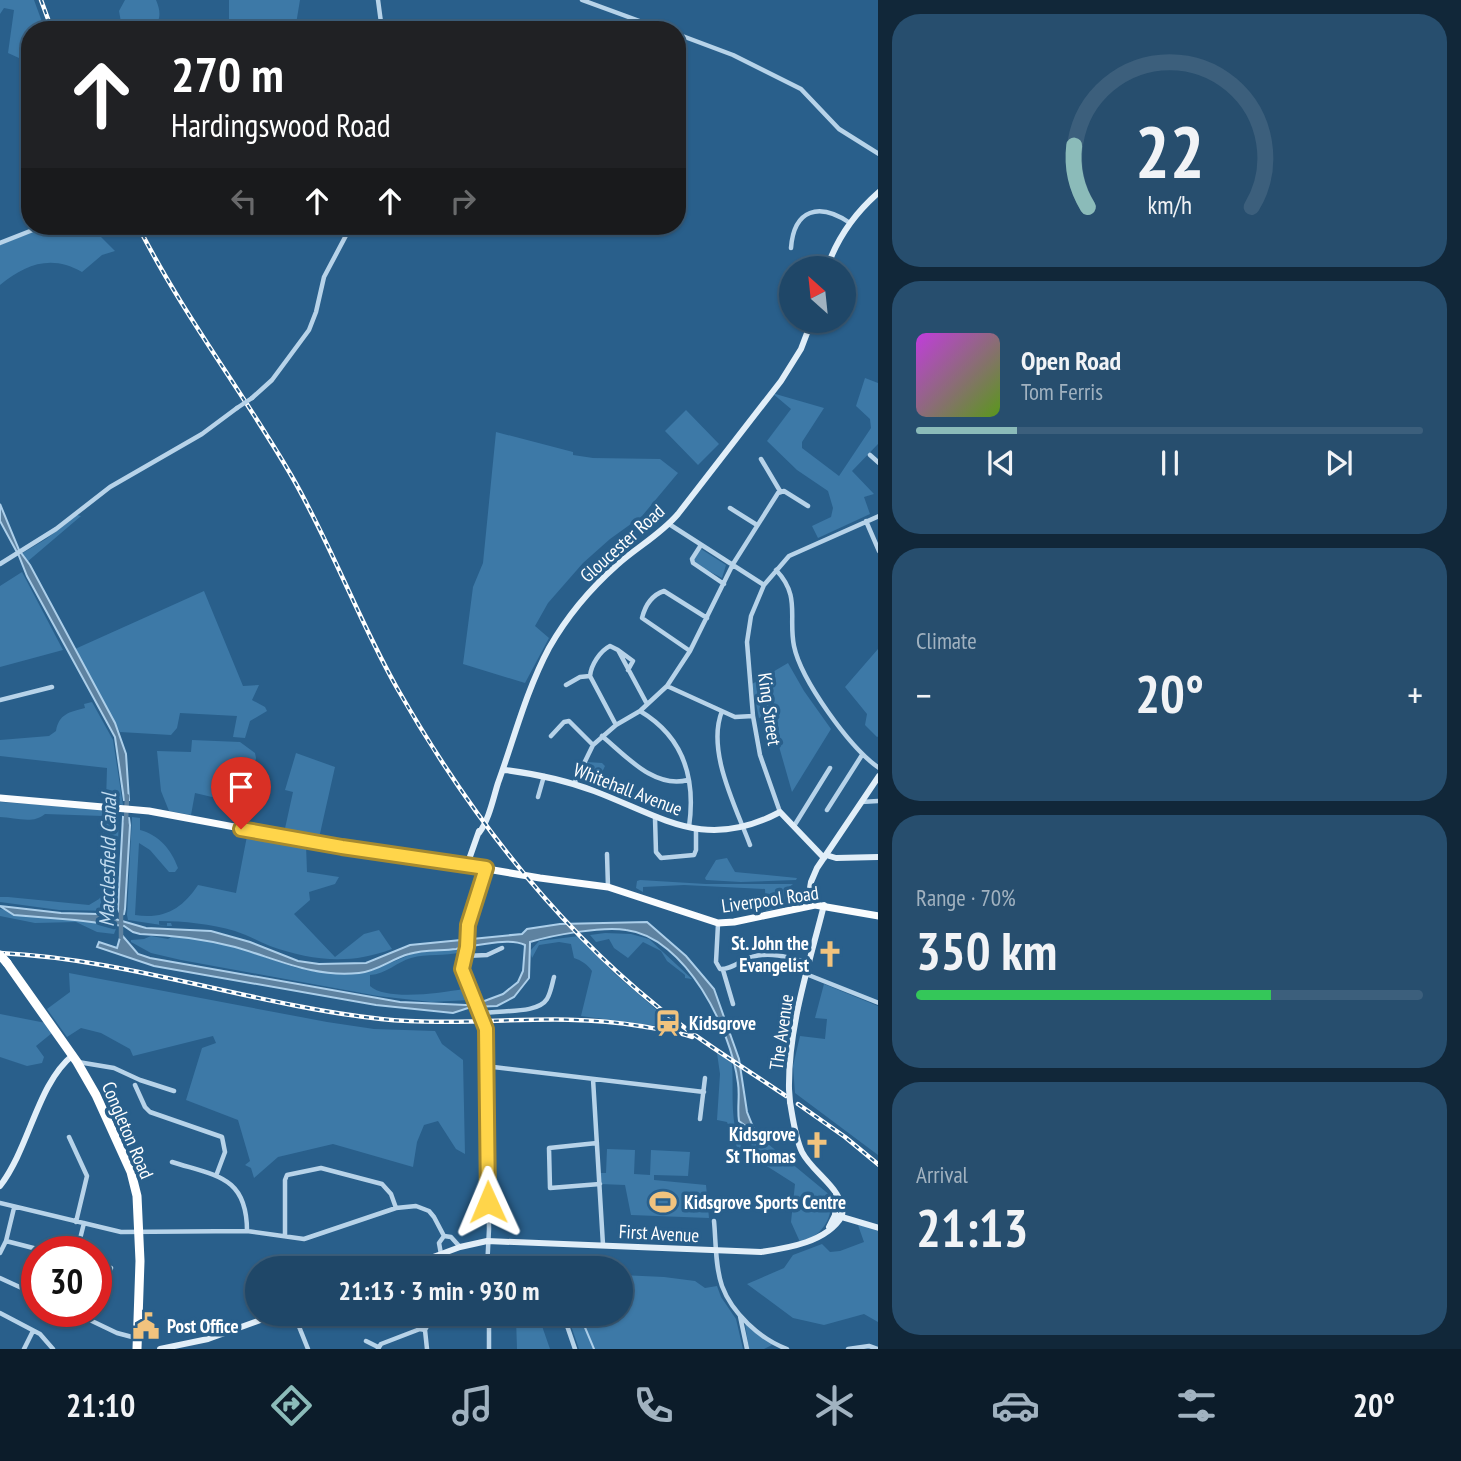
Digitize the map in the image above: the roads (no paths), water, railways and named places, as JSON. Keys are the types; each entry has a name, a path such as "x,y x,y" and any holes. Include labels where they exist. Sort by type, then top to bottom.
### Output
{"highway":[{"name":"Congleton Road","path":"0,955 75,1059 96,1095 131,1172 137,1196 140,1266 135,1338 137,1349"}],"main road":[{"name":"Liverpool Road","path":"0,798 149,811 342,847 608,887 718,923 824,905 878,916"}],"street":[{"path":"378,0 381,21"},
{"path":"582,0 639,21"},
{"path":"686,37 733,55 801,89 839,129 878,154"},
{"path":"832,256 849,223 878,192"},
{"path":"791,249 793,230 808,214 831,212 849,223"},
{"path":"0,243 21,235"},
{"path":"0,564 56,529 110,487 202,434 272,380 309,330 316,313 324,277 346,235"},
{"name":"Gloucester Road","path":"467,865 505,770 530,691 547,652 562,627 609,572 669,524 781,381 808,333"},
{"path":"870,455 878,463"},
{"path":"761,459 780,492"},
{"path":"780,492 784,491 808,506"},
{"path":"574,784 593,745 616,725 640,711 667,686 690,651 733,564 780,492"},
{"path":"730,508 757,525"},
{"path":"878,516 866,522 878,551"},
{"name":"King Street","path":"825,856 780,812 760,755 753,716 747,642 751,616 764,584 789,556 866,522"},
{"path":"669,524 764,584"},
{"path":"701,545 692,559 693,564 724,584"},
{"path":"776,570 783,577 793,604 793,640 799,663 819,697 862,755 878,768"},
{"path":"690,651 642,618 645,607 658,593 664,591 707,618"},
{"path":"616,725 590,676 596,660 606,648 610,646 618,650 647,704"},
{"path":"566,685 580,677 590,676"},
{"path":"667,686 734,717 753,716"},
{"path":"0,701 52,687"},
{"path":"640,711 663,726 680,748 692,808 696,850 694,855 662,858 656,852 655,818"},
{"path":"722,711 717,726 719,754 724,777 751,847"},
{"path":"551,736 564,722 569,721 593,745"},
{"path":"602,736 651,776 674,784 688,780"},
{"path":"827,810 862,755"},
{"path":"793,827 830,768"},
{"name":"Whitehall Avenue","path":"505,770 574,784 655,818 692,829 730,829 780,812"},
{"path":"538,797 544,776"},
{"path":"807,906 812,878 878,776"},
{"path":"861,802 878,801"},
{"path":"607,854 608,887"},
{"path":"825,856 878,857"},
{"path":"486,868 468,925 462,969 486,1029 489,1229 487,1256"},
{"name":"The Avenue","path":"824,905 789,1057 789,1089 802,1152 815,1172 836,1193 839,1216"},
{"path":"718,923 717,966 723,970 733,1004"},
{"path":"465,956 487,955 502,948"},
{"path":"723,970 749,957 759,956 779,956 809,963"},
{"path":"806,974 878,1003"},
{"path":"479,1013 541,1006 546,1001 554,977"},
{"path":"0,1186 18,1158 49,1083 57,1070 75,1059 114,1069 174,1091"},
{"path":"485,1066 704,1092"},
{"path":"593,1079 603,1246"},
{"path":"699,1119 705,1079"},
{"path":"135,1086 150,1112 222,1137 225,1152 216,1176"},
{"path":"184,1124 186,1118"},
{"path":"69,1137 87,1176 76,1222"},
{"path":"597,1143 549,1148 550,1188 600,1184"},
{"path":"172,1162 216,1176 233,1186 247,1213 247,1231"},
{"path":"285,1236 287,1175 321,1168 382,1184 391,1194 396,1208"},
{"path":"0,1203 121,1232 247,1231 304,1239 396,1208 416,1206 429,1211 444,1236"},
{"path":"0,1253 6,1241 14,1208"},
{"path":"839,1216 878,1228"},
{"name":"First Avenue","path":"436,1256 487,1241 761,1252 802,1245 825,1231 839,1216"},
{"path":"714,1220 723,1287 740,1315 761,1334 787,1349"},
{"path":"81,1236 84,1223"},
{"path":"444,1236 451,1237 460,1247"},
{"path":"441,1254 439,1243 444,1236"},
{"path":"6,1241 21,1245"},
{"path":"0,1278 21,1288"},
{"path":"0,1314 47,1340 53,1349"},
{"path":"740,1315 747,1349"},
{"path":"160,1349 208,1339 245,1326"},
{"path":"299,1326 308,1349"},
{"path":"427,1326 425,1330 427,1349"},
{"path":"489,1326 489,1349"},
{"path":"566,1326 575,1349"},
{"path":"108,1327 135,1338"},
{"path":"366,1341 378,1348 420,1329 425,1330"},
{"path":"23,1349 33,1331"},
{"path":"848,1349 869,1346 878,1349"}],"waterway":[{"name":"Macclesfield Canal","path":"126,822 127,796"},
{"name":"Macclesfield Canal","path":"121,911 121,937"},
{"path":"584,1326 594,1349"}],"railway":[{"path":"41,0 49,21"},
{"path":"143,235 193,321 291,475 397,688 481,819 546,900 619,973 689,1031 786,1096"},
{"path":"0,953 96,964 286,1004 381,1019 446,1022 575,1020 640,1026 692,1037"},
{"path":"798,1104 878,1164"}],"place":[{"name":"St. John the Evangelist","path":"830,954"},
{"name":"Kidsgrove","path":"668,1023"},
{"name":"Kidsgrove St Thomas","path":"817,1145"},
{"name":"Kidsgrove Sports Centre","path":"663,1202"},
{"name":"Post Office","path":"146,1326"}]}
